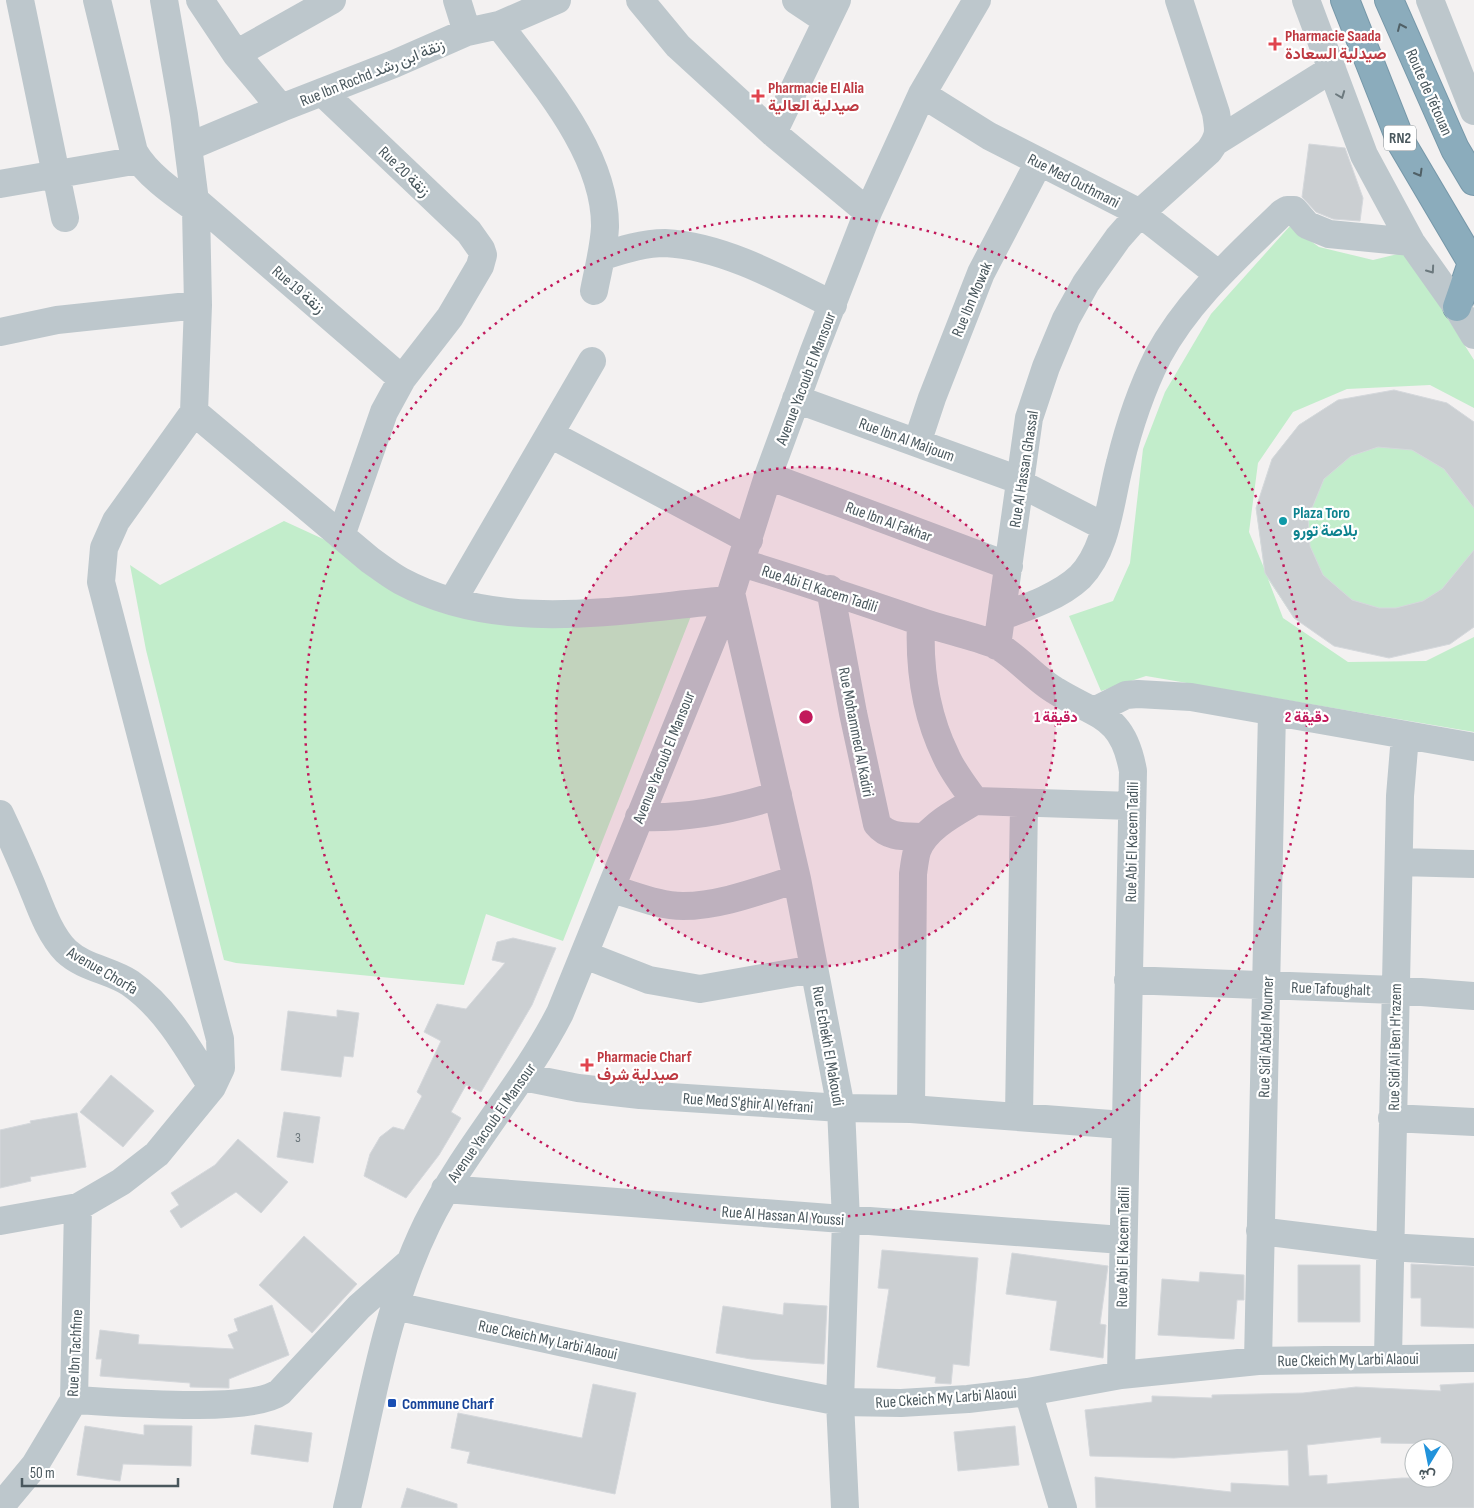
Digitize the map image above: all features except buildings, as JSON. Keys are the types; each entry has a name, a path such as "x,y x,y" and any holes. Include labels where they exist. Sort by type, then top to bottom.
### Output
{"highway":[{"name":"RN2","path":"1345,0 1402,144 1473,264"},
{"name":"Route de Tétouan","path":"1389,0 1455,149 1474,181"},
{"path":"1457,307 1473,264"}],"street":[{"path":"20,0 65,218"},
{"path":"0,184 139,160 127,125 97,0"},
{"path":"0,1220 78,1207 122,1182 157,1154 212,1087 221,1068 220,1039 102,594 100,575 106,541 116,521 194,412 198,305 196,205 164,0"},
{"path":"200,0 236,54 281,108"},
{"path":"236,54 332,0"},
{"path":"456,0 467,32"},
{"name":"Rue Ibn Rochd زنقة ابن رشد","path":"188,147 394,64 467,32 499,25 556,0"},
{"path":"640,0 678,46 773,133 868,212"},
{"path":"773,133 832,10 796,0"},
{"name":"Avenue Yacoub El Mansour","path":"347,1508 395,1306 409,1264 445,1189 542,1050 560,1013 612,889 639,817 729,596 746,551 768,476 868,212 922,94 977,0"},
{"path":"1179,0 1216,113 1219,131 1217,140"},
{"path":"1306,0 1364,155 1411,242 1457,307 1474,335"},
{"path":"1430,0 1474,111"},
{"path":"499,25 576,133 591,163 601,193 605,227 594,291"},
{"name":"Rue Al Hassan Ghassal","path":"997,646 1029,418 1046,367 1066,318 1086,283 1118,238 1140,213 1209,151 1217,140 1332,69"},
{"name":"Rue 20 زنقة","path":"322,92 469,232 478,242 483,255 478,270 454,311 402,379"},
{"name":"Rue Med Outhmani","path":"922,94 989,136 1140,213 1219,275"},
{"name":"Rue 19 زنقة","path":"139,160 196,205 402,379"},
{"name":"Rue Ibn Mowak","path":"917,443 935,390 981,273 1039,162"},
{"path":"1002,616 1027,608 1058,592 1080,577 1095,556 1105,527 1136,406 1159,356 1184,316 1219,275 1282,213 1291,209 1297,212 1307,225 1329,234 1411,242"},
{"path":"601,257 646,245 664,243 696,248 732,258 833,304"},
{"path":"0,332 57,320 198,305"},
{"path":"453,600 592,362"},
{"path":"341,536 384,412 402,379"},
{"name":"Rue Ibn Al Maljoum","path":"796,399 1019,481 1105,527"},
{"path":"194,412 341,536 401,581 426,592 453,600 526,614 568,616 729,596"},
{"name":"Rue Abi El Kacem Tadili","path":"550,434 746,551 830,589 921,622 997,646 1055,691 1096,710 1114,725 1123,737 1130,755 1133,771 1124,1125 1121,1374"},
{"name":"Rue Ibn Al Fakhar","path":"768,476 1009,566"},
{"name":"Rue Mohammed Al Kadiri","path":"830,589 853,713 877,824 884,833 925,837"},
{"name":"Rue Echekh El Makoudi","path":"729,596 797,879 841,1108 846,1220 840,1402 844,1508"},
{"path":"921,622 922,678 935,729 946,757 975,801"},
{"path":"1096,710 1126,695 1152,693 1191,697 1474,747"},
{"name":"Rue Sidi Abdel Moumer","path":"1258,1361 1268,986 1272,712"},
{"name":"Rue Sidi Ali Ben H'razem","path":"1388,1358 1400,796 1405,736"},
{"path":"639,817 668,818 694,816 754,803 778,795"},
{"path":"911,1109 913,874 917,851 925,837 955,813 975,801 1132,806"},
{"path":"1019,1116 1024,804"},
{"name":"Avenue Chorfa","path":"0,814 53,933 66,950 84,962 116,975 150,998 177,1031 212,1087"},
{"path":"1399,862 1474,864"},
{"path":"612,889 667,904 683,906 727,899 797,879"},
{"path":"584,955 649,980 677,987 700,989 814,968"},
{"name":"Rue Tafoughalt","path":"1128,980 1395,990 1474,996"},
{"name":"Rue Med S'ghir Al Yefrani","path":"523,1077 570,1087 640,1095 841,1108 911,1109 1124,1125"},
{"path":"1392,1118 1474,1122"},
{"name":"Rue Al Hassan Al Youssi","path":"445,1189 1122,1240"},
{"name":"Rue Ibn Tachfine","path":"0,1507 35,1465 74,1400 78,1207"},
{"path":"1260,1231 1389,1247 1474,1252"},
{"path":"74,1400 208,1404 264,1401 280,1392 353,1313 409,1264"},
{"name":"Rue Ckeich My Larbi Alaoui","path":"395,1306 840,1402 901,1403 968,1399 1028,1392 1121,1374 1258,1361 1474,1358"},
{"path":"1028,1392 1063,1508"}],"green space":[{"path":"1290,226 1319,247 1373,260 1406,252 1474,360 1474,408 1430,385 1347,389 1293,412 1258,463 1249,532 1264,568 1256,508 1272,459 1299,425 1338,400 1474,422 1474,627 1294,618 1268,579 1283,618 1348,662 1426,661 1474,637 1474,732 1146,676 1101,691 1069,616 1113,601 1130,563 1143,449 1165,392 1211,314"},
{"path":"284,521 497,619 691,616 563,941 486,914 464,985 236,963 224,960 146,650 130,565 160,585"}],"place":[{"name":"Pharmacie Saada صيدلية السعادة","path":"1275,44"},
{"name":"Pharmacie El Alia صيدلية العالية","path":"758,96"},
{"name":"Plaza Toro بلاصة تورو","path":"1283,521"},
{"name":"Pharmacie Charf صيدلية شرف","path":"587,1065"},
{"name":"Commune Charf","path":"392,1403"}]}
